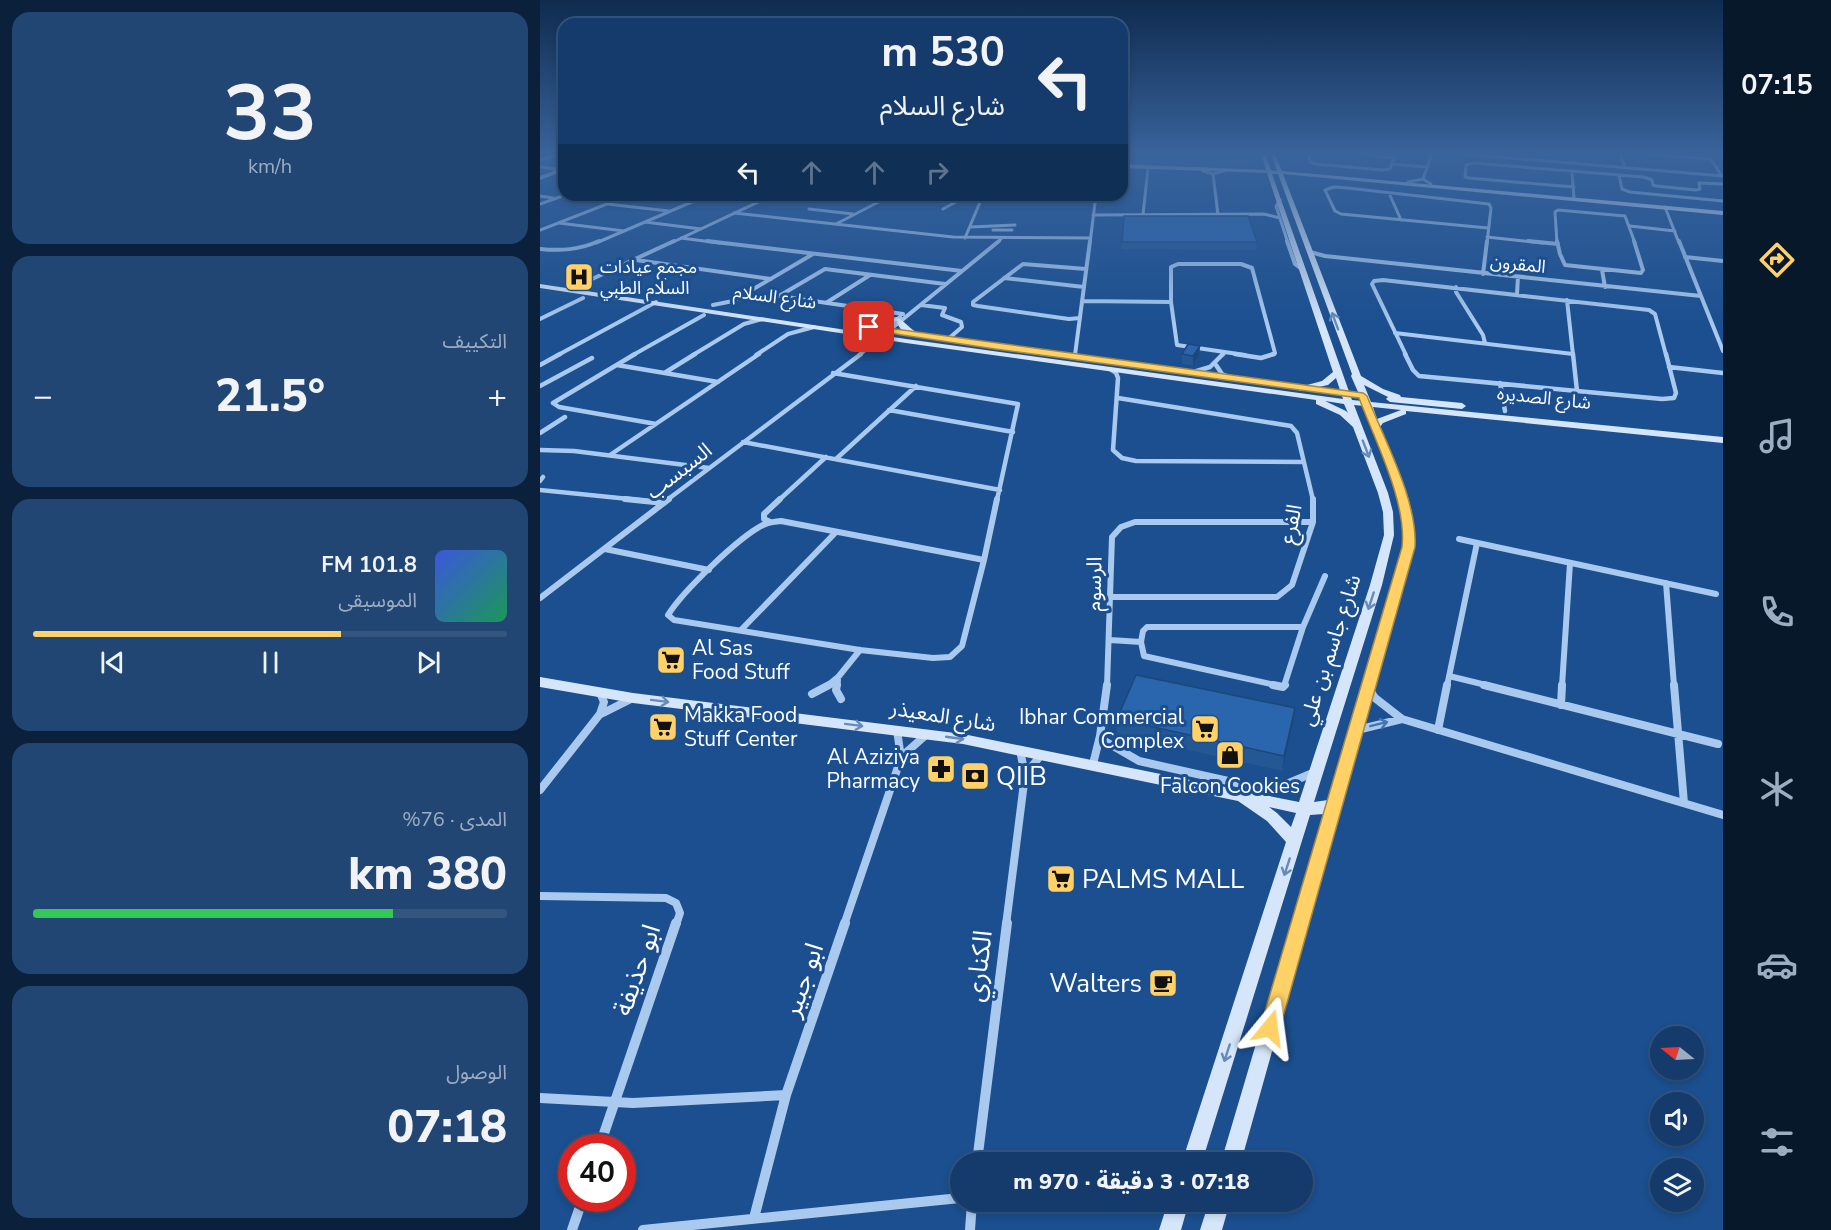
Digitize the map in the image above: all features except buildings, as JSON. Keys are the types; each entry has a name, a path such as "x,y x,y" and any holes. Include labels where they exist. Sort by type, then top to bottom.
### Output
{"street":[{"path":"540,230 588,211"},
{"path":"540,249 575,250 668,211"},
{"path":"588,284 738,211"},
{"path":"831,211 855,214"},
{"path":"836,225 860,211"},
{"path":"965,238 976,211"},
{"path":"1075,357 1094,211"},
{"path":"1093,215 1218,215 1264,214 1276,211"},
{"path":"1278,211 1295,264 1304,270"},
{"name":"شارع جاسم بن علي","path":"1195,1152 1306,809 1376,585 1389,535 1388,512 1383,493 1347,398 1284,211"},
{"path":"1234,1152 1369,689 1410,533 1406,507 1295,211"},
{"path":"1336,211 1346,215 1488,228"},
{"path":"1397,211 1401,220"},
{"path":"1483,274 1490,211"},
{"path":"1557,211 1558,244 1561,261 1565,265 1641,273 1628,219 1621,215 1576,211"},
{"path":"1667,211 1723,351"},
{"path":"1710,211 1723,213"},
{"path":"734,213 965,238 1090,238"},
{"path":"1264,214 1280,218"},
{"path":"645,222 701,229"},
{"path":"559,223 624,231"},
{"path":"993,230 996,225 1015,225"},
{"path":"1630,226 1675,231"},
{"path":"970,227 1012,230"},
{"path":"1487,237 1558,244"},
{"path":"681,238 962,271"},
{"name":"السبسب","path":"540,598 836,371 1001,239"},
{"name":"المقرون","path":"1310,252 1332,257 1483,274 1701,296"},
{"path":"731,304 813,254"},
{"name":"المقرون","path":"1314,263 1320,259 1332,257"},
{"path":"1685,257 1723,261"},
{"path":"635,260 771,279"},
{"path":"1080,318 1069,319 973,304 973,302 1020,265 1028,263 1086,269"},
{"path":"1240,264 1252,268 1275,353 1261,358 1177,345 1171,302 1171,267 1173,266 1240,264"},
{"path":"900,319 779,296 821,270 945,284"},
{"path":"1602,270 1605,287"},
{"path":"826,304 870,275"},
{"path":"1517,294 1518,277"},
{"path":"1004,278 1084,287"},
{"name":"شارع السلام","path":"540,280 588,284 713,305 731,304 855,325 900,340 1109,369 1364,400"},
{"path":"1374,281 1517,294 1649,310 1655,314 1676,393 1674,398 1662,399 1419,376 1413,370 1372,284 1374,281"},
{"name":"شارع السلام","path":"540,286 881,335 913,334 1231,378 1299,391"},
{"path":"1456,288 1456,292 1483,335 1485,343"},
{"path":"540,319 583,298"},
{"path":"1567,300 1577,391"},
{"path":"1082,301 1171,302"},
{"path":"540,365 656,302"},
{"path":"922,303 945,308 942,315 961,322 962,327 946,340"},
{"name":"السبسب","path":"900,319 922,303"},
{"path":"656,424 558,407 553,404 558,398 704,315"},
{"path":"743,315 746,319 744,324"},
{"path":"666,372 744,324 768,319"},
{"path":"855,325 900,319"},
{"path":"900,319 902,327 913,334"},
{"path":"610,455 788,334 793,327 790,323"},
{"path":"788,334 822,327"},
{"path":"1395,333 1573,354"},
{"name":"السبسب","path":"836,371 881,335"},
{"path":"1190,373 1216,365 1224,352"},
{"path":"540,386 592,358"},
{"path":"616,365 718,382"},
{"path":"1216,365 1222,374 1231,378"},
{"path":"1669,367 1723,373"},
{"path":"1109,369 1116,373 1118,380 1113,450 1122,458 1136,461 1303,462"},
{"path":"836,371 1013,402 1018,407 984,560 962,646 950,657 933,658 860,650 674,620 668,615 671,607 709,570 761,526 770,522 781,521 984,560"},
{"path":"1118,380 1134,372"},
{"path":"1299,391 1325,383 1338,372"},
{"path":"1355,376 1380,391 1405,400"},
{"path":"1500,383 1505,411"},
{"path":"836,459 916,386"},
{"path":"1299,391 1343,413 1358,428"},
{"name":"الفرع","path":"1109,597 1277,597 1292,585 1313,522 1313,494 1303,462 1298,433 1291,426 1118,398"},
{"name":"شارع الصديره","path":"1364,400 1405,400 1723,432"},
{"name":"شارع الصديره","path":"1364,400 1415,410 1723,440"},
{"path":"890,410 1013,432"},
{"path":"1375,429 1379,421 1390,415 1415,410"},
{"path":"540,433 565,417"},
{"path":"743,442 1000,490"},
{"path":"540,450 610,455 709,468"},
{"path":"770,522 764,519 764,514 826,457"},
{"path":"540,490 665,503"},
{"name":"الرسوم","path":"1093,764 1101,738 1110,640 1109,597 1112,537 1121,527 1135,522 1313,522"},
{"path":"741,630 836,532"},
{"path":"1459,539 1716,594"},
{"path":"1438,730 1477,543"},
{"path":"605,549 709,570"},
{"path":"1561,705 1570,563"},
{"path":"1303,627 1147,627 1143,632 1141,642 1144,657 1282,687 1285,685 1303,627 1325,576"},
{"path":"1666,583 1684,803"},
{"path":"1110,640 1141,642"},
{"path":"812,694 825,689 838,679 860,650"},
{"path":"1449,676 1718,744"},
{"path":"838,679 836,690 841,699"},
{"name":"شارع المعيذر","path":"540,682 633,698 927,734 1093,764 1306,809 1336,804"},
{"path":"1369,689 1375,698 1401,719 1723,815"},
{"path":"540,790 600,714 604,702 600,693"},
{"path":"600,714 633,698"},
{"path":"1357,730 1401,719"},
{"name":"ابو جبير","path":"754,1218 786,1095 901,758 897,730"},
{"name":"ابو جبير","path":"901,758 927,734"},
{"path":"1101,738 1139,760 1266,789 1287,785 1316,772"},
{"name":"الكناري","path":"978,1152 1025,776 1020,750"},
{"path":"1025,776 1042,754"},
{"path":"1238,795 1272,817 1295,841"},
{"name":"ابو حذيفة","path":"540,896 666,898 676,903 680,913 604,1134"},
{"path":"540,1098 614,1103 786,1095"},
{"path":"643,1230 950,1199"},
{"path":"572,1230 578,1212"},
{"path":"970,1230 971,1212"},
{"path":"1170,1230 1176,1212"},
{"path":"1211,1230 1217,1212"}],"place":[{"name":"مجمع عيادات السلام الطبي","path":"579,277"},
{"name":"Al Sas Food Stuff","path":"671,660"},
{"name":"Makka Food Stuff Center","path":"663,727"},
{"name":"Ibhar Commercial Complex","path":"1205,729"},
{"name":"Falcon Cookies","path":"1230,755"},
{"name":"Al Aziziya Pharmacy","path":"941,769"},
{"name":"QIIB","path":"975,776"},
{"name":"PALMS MALL","path":"1061,879"},
{"name":"Walters","path":"1163,983"}],"route":[{"path":"869,327 995,347 1363,396 1406,507 1410,533 1408,547 1270,1028"}]}
